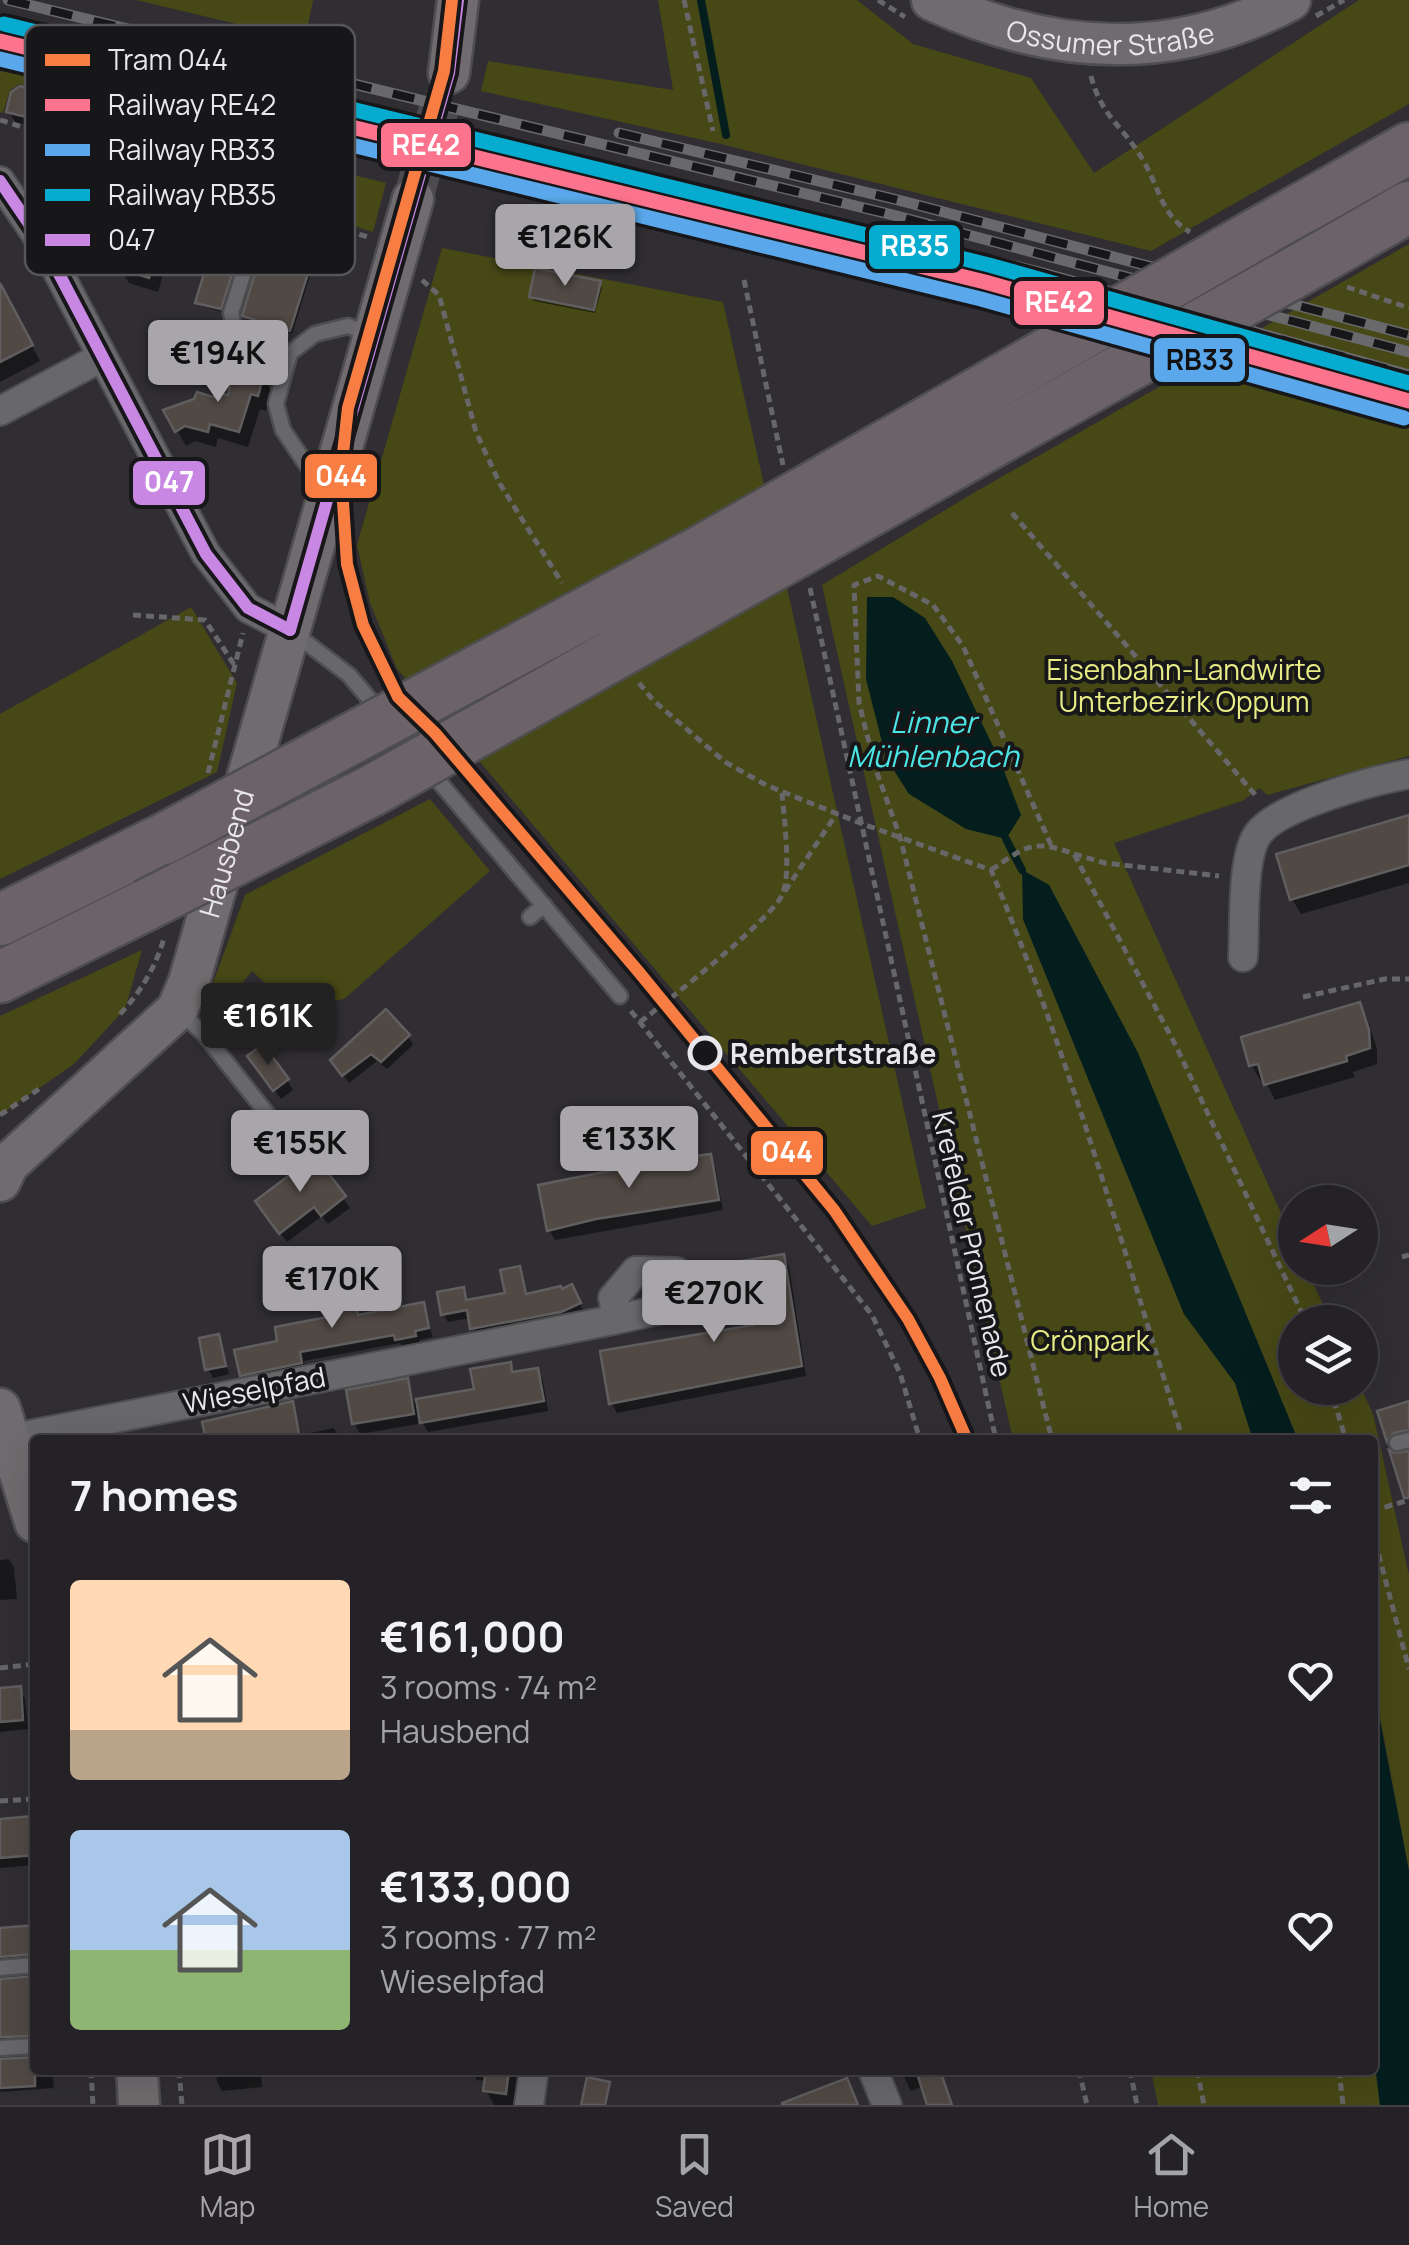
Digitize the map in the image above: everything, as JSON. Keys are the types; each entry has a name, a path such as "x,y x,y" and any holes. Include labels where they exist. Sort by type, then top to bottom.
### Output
{"highway":[{"path":"0,920 164,839 706,548 1409,148"},
{"path":"0,977 373,790 1409,207"}],"main road":[{"path":"450,72 458,0"},
{"name":"Ossumer Straße","path":"932,0 984,24 1037,38 1100,45 1149,43 1202,34 1290,0"},
{"name":"Hausbend","path":"0,1181 8,1164 177,1010 189,982 413,199"},
{"path":"4,1424 30,1506"},
{"path":"137,2075 139,2105"}],"street":[{"path":"0,181 25,218"},
{"path":"59,275 206,554 248,608 290,630"},
{"path":"0,411 102,357"},
{"path":"1243,957 1250,857 1257,835 1274,818 1292,808 1409,774"},
{"name":"Wieselpfad","path":"4,1424 618,1319"},
{"path":"529,2105 533,2075"},
{"path":"875,2075 887,2105"}],"lane":[{"path":"243,275 231,313 236,337 290,353"},
{"path":"328,496 283,430 276,404 290,353 315,334 348,326 374,335"},
{"path":"290,630 349,675 620,996"},
{"path":"530,917 544,905"},
{"path":"177,1010 204,1033 292,1145"},
{"path":"0,1968 30,1965"},
{"path":"0,2048 30,2046"}],"path":[{"path":"684,0 713,131"},
{"path":"0,120 25,128"},
{"path":"355,233 375,239 397,257"},
{"path":"1012,513 1254,792"},
{"path":"1051,845 963,646 933,605 878,576 854,584 854,658 859,703 900,837 1051,1435"},
{"path":"133,615 205,620 236,669"},
{"path":"782,793 786,842 783,894"},
{"path":"837,812 759,923 640,1022 872,1315 900,1373 919,1435"},
{"name":"Krefelder Promenade","path":"900,837 860,823 995,1435"},
{"path":"900,837 991,870 1020,937 1069,1073 1181,1435"},
{"path":"991,870 1030,844 1051,845 1105,863 1248,879"},
{"path":"1074,854 1176,1046 1298,1305"},
{"path":"1303,997 1385,979 1409,979"},
{"path":"1335,1405 1344,1435"},
{"path":"1378,1509 1409,1500"},
{"path":"1378,1552 1409,1669"},
{"path":"0,1668 30,1665"},
{"path":"0,1801 30,1799"},
{"path":"91,2075 93,2105"},
{"path":"179,2075 182,2105"},
{"path":"1080,2075 1087,2105"},
{"path":"1131,2075 1137,2105"},
{"path":"1197,2075 1204,2105"},
{"path":"1340,2075 1344,2105"}],"green space":[{"path":"136,0 313,0 308,25 242,25"},
{"path":"658,0 857,0 913,44 1031,78 1094,173 1359,0 1409,0 1409,104 1151,251 721,144 481,91 488,61 673,90"},
{"path":"0,71 25,76 25,85 10,90 3,113"},
{"path":"355,175 386,183 373,232 355,226"},
{"path":"1409,244 1409,756 1267,795 1260,788 1242,801 1114,843 1278,1206 1278,1285 1314,1285 1323,1305 1278,1305 1278,1392 1138,1053 1049,885 1023,870 1023,919 1184,1314 1235,1383 1251,1435 1012,1435 822,585 970,495"},
{"path":"442,248 723,302 926,1208 872,1226 397,669 370,603 357,545"},
{"path":"191,607 237,683 217,772 0,879 0,714"},
{"path":"430,799 490,871 344,999 301,1008 278,995 252,971 209,1026 200,1019 245,895"},
{"path":"142,950 125,1009 74,1064 0,1115 0,1016"},
{"path":"1284,1405 1369,1405 1378,1435 1296,1435"},
{"path":"1378,1436 1409,1575 1409,1871 1378,1707"},
{"path":"1152,2075 1376,2075 1380,2105 1158,2105"}],"water":[{"name":"Linner Mühlenbach","path":"867,597 893,597 925,618 952,661 1001,763 1021,815 1006,839 966,829 909,794 886,758 866,679"},
{"path":"1022,870 1049,885 1138,1053 1278,1392 1278,1405 1284,1405 1296,1435 1251,1435 1235,1383 1184,1314 1023,919"},
{"path":"1378,1711 1409,1871 1409,2105 1380,2105 1376,2075"}],"building":[{"path":"25,87 25,117 6,112 11,92"},
{"path":"535,268 601,281 594,310 529,297"},
{"path":"204,275 232,275 221,309 195,303"},
{"path":"254,275 308,275 290,331 242,316"},
{"path":"0,283 33,345 0,362"},
{"path":"234,366 264,375 258,396 251,394 239,432 210,424 208,432 185,426 175,432 163,410 194,399 197,392 220,399 222,394 228,395"},
{"path":"1409,815 1409,865 1290,900 1276,854"},
{"path":"1360,1002 1370,1048 1346,1056 1347,1061 1264,1085 1258,1064 1249,1066 1241,1037"},
{"path":"386,1009 410,1035 381,1062 371,1054 342,1076 330,1060"},
{"path":"263,1044 289,1079 273,1091 247,1056"},
{"path":"711,1154 719,1200 596,1219 547,1231 538,1185 614,1170 613,1167"},
{"path":"315,1156 346,1196 321,1216 314,1207 279,1234 255,1201"},
{"path":"784,1254 802,1366 609,1404 600,1351 753,1325 742,1261"},
{"path":"520,1266 526,1294 572,1284 581,1303 561,1312 470,1329 467,1310 441,1315 437,1292 464,1287 466,1300 505,1293 500,1270"},
{"path":"348,1271 358,1315 424,1302 429,1328 415,1331 416,1336 395,1340 394,1335 300,1352 302,1363 240,1376 234,1350 277,1341 275,1327 338,1315 329,1275"},
{"path":"219,1334 226,1366 205,1370 199,1338"},
{"path":"511,1362 512,1372 538,1368 544,1401 420,1423 416,1399 474,1389 470,1369"},
{"path":"408,1378 414,1414 352,1424 346,1390"},
{"path":"293,1401 299,1435 205,1435 202,1422"},
{"path":"1409,1401 1409,1430 1394,1433 1387,1442 1377,1411"},
{"path":"1389,1450 1409,1451 1409,1498 1404,1498"},
{"path":"21,1686 23,1720 0,1722 0,1688"},
{"path":"30,1816 30,1855 0,1858 0,1819"},
{"path":"30,1925 30,1954 0,1957 0,1928"},
{"path":"30,1976 30,2036 0,2037 0,1979"},
{"path":"30,2057 30,2075 35,2075 35,2086 0,2088 0,2059"},
{"path":"485,2075 508,2075 506,2094 483,2091"},
{"path":"918,2075 942,2075 952,2105 927,2105"},
{"path":"587,2077 610,2082 605,2105 581,2105"},
{"path":"847,2078 858,2105 782,2105 782,2103"}],"waterway":[{"path":"701,0 726,135"},
{"name":"Linner Mühlenbach","path":"1006,839 1022,870"}],"tunnel":[{"path":"413,199 449,73"}],"railway":[{"path":"8,0 111,25"},
{"path":"0,19 25,25"},
{"path":"355,84 897,216 1409,352"},
{"path":"355,105 1043,273 1409,375"},
{"path":"619,133 902,201 1409,335"}],"tram line":[{"name":"044","path":"452,0 444,71 348,408 341,471 347,564 363,625 398,697 435,733 638,971 834,1210 908,1319 965,1435"}],"rail line":[{"name":"RB35","path":"4,24 25,29"},
{"name":"RE42","path":"0,41 25,47"},
{"name":"RB33","path":"0,59 25,65"},
{"name":"RB35","path":"355,110 989,265 1409,383"},
{"name":"RE42","path":"355,128 985,282 1409,401"},
{"name":"RB33","path":"355,146 981,299 1404,418"}],"transit line":[{"name":"047","path":"290,630 449,73 458,0"},
{"name":"047","path":"0,181 25,218"},
{"name":"047","path":"60,275 206,554 248,608 290,630"}],"place":[{"name":"Rembertstraße","path":"705,1053"}],"park label":[{"name":"Eisenbahn-Landwirte Unterbezirk Oppum","path":"1184,685"},
{"name":"Crönpark","path":"1090,1340"}]}
